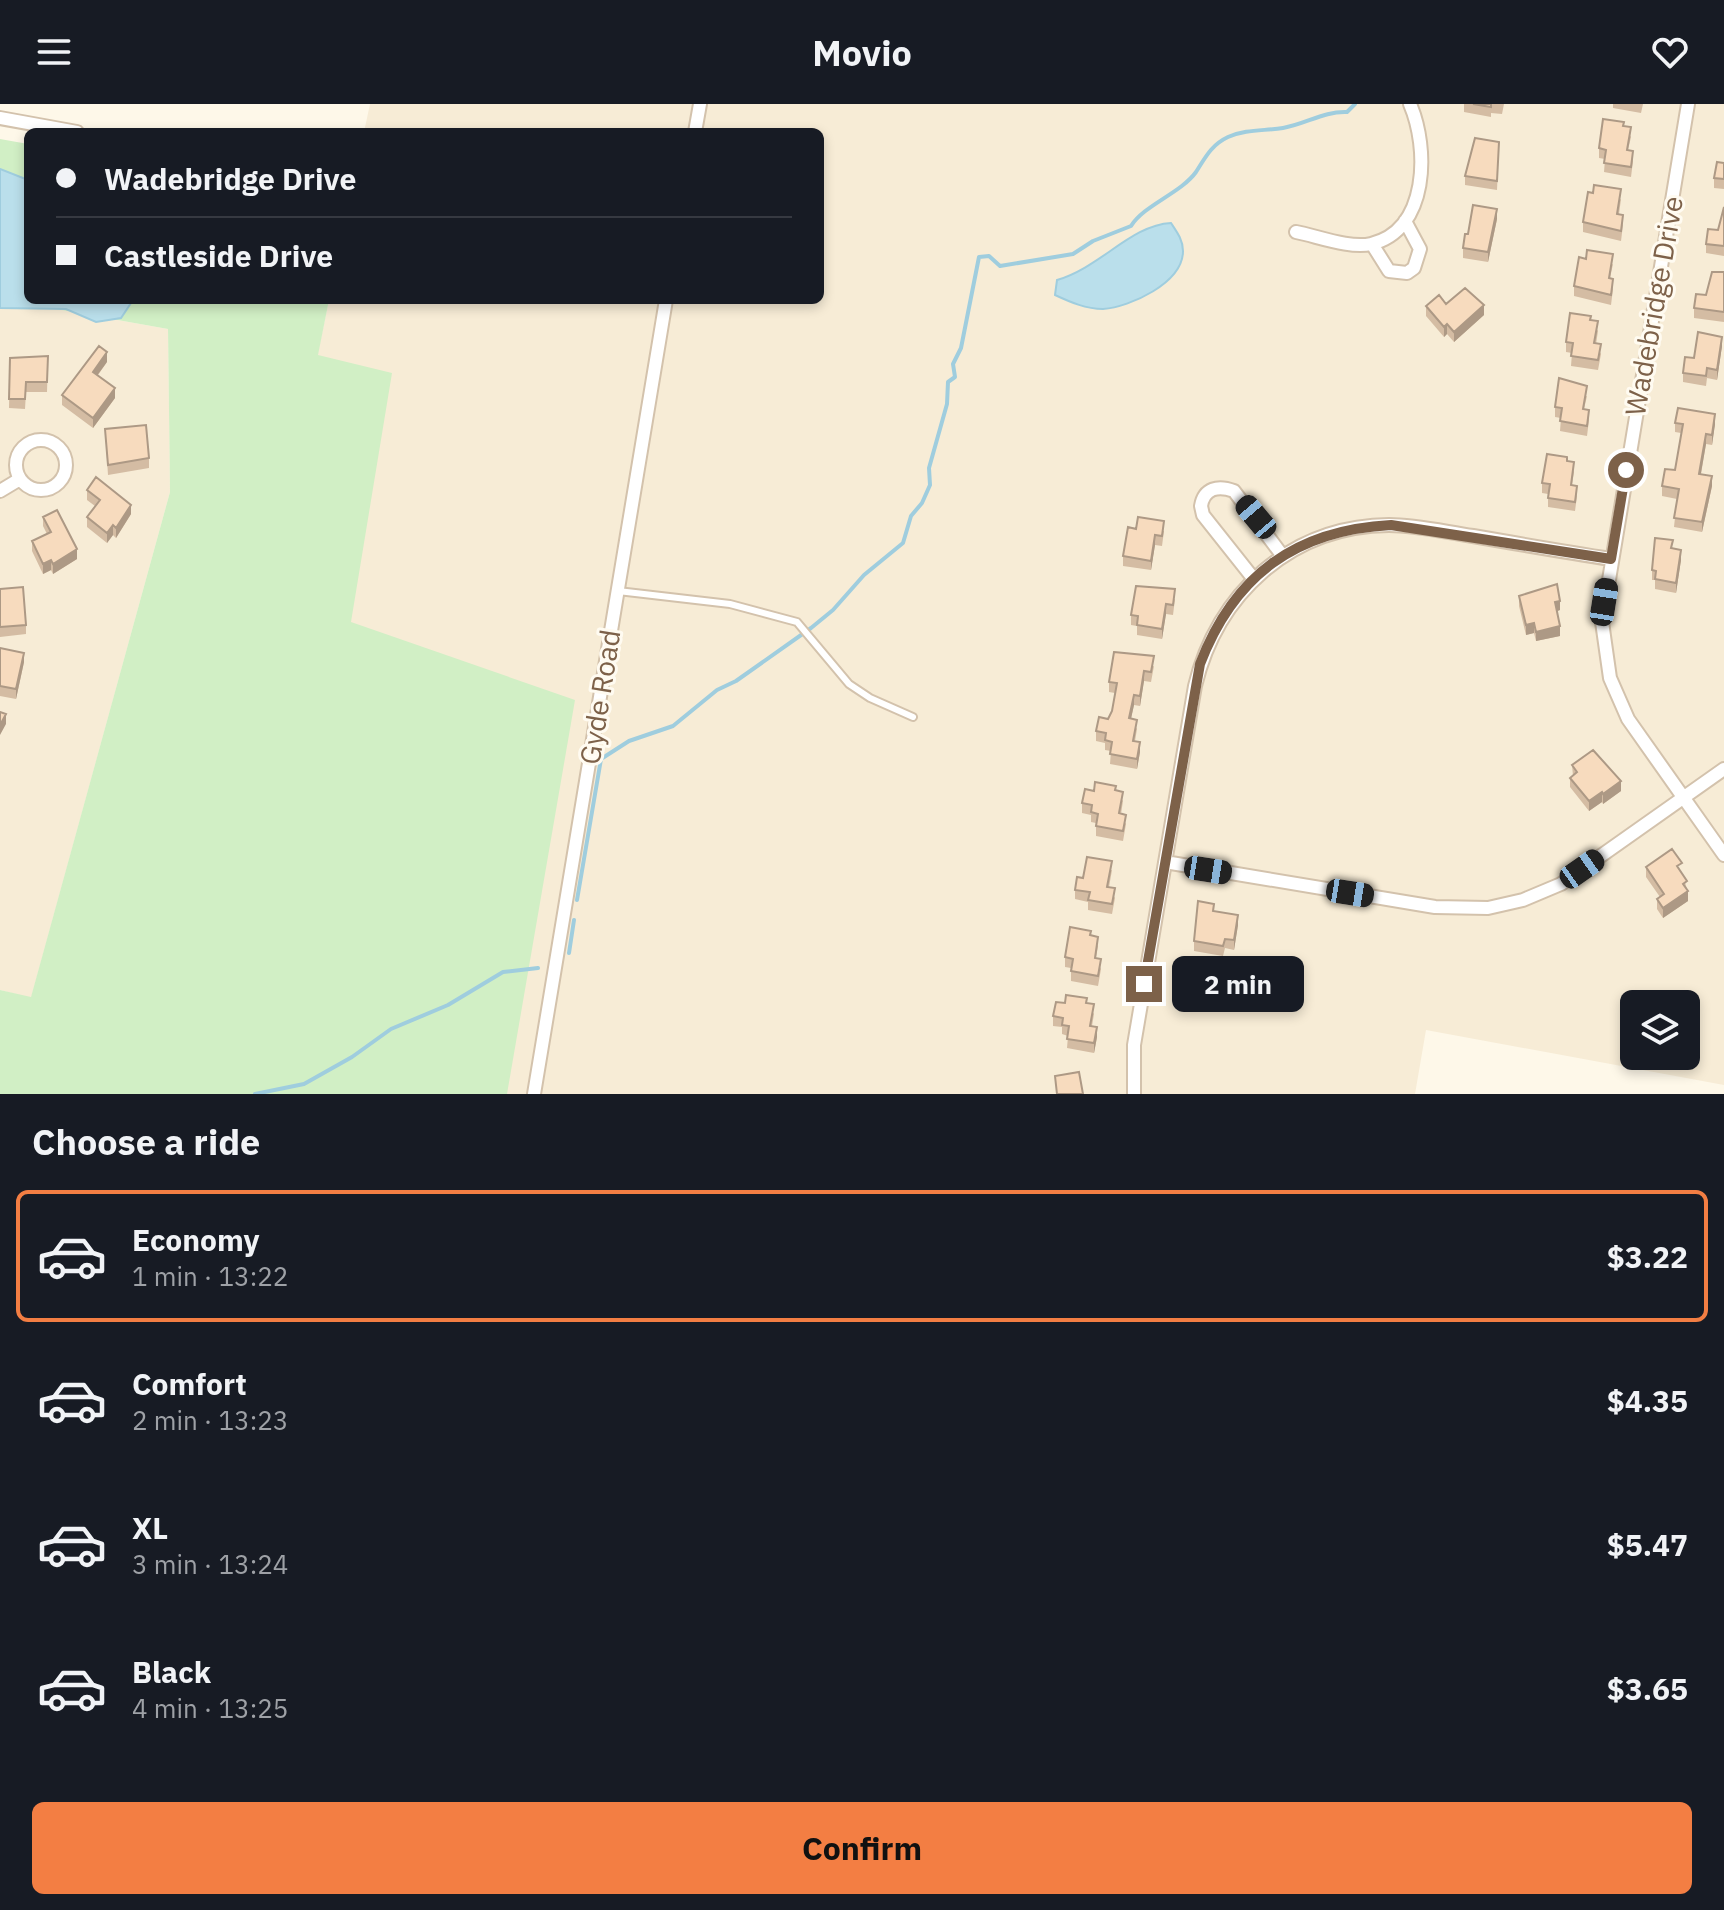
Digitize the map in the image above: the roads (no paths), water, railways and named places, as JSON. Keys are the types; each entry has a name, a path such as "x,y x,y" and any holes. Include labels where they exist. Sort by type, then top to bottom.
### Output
{"street":[{"path":"696,128 700,104"},
{"path":"1296,232 1372,244 1393,233 1405,221 1412,212 1420,182 1421,148 1410,104"},
{"name":"Wadebridge Drive","path":"1688,104 1602,622 1610,678 1628,719 1724,855"},
{"path":"0,118 55,128"},
{"path":"1372,244 1389,271 1407,273 1414,268 1420,249 1405,221"},
{"name":"Gyde Road","path":"534,1094 665,304"},
{"path":"48,440 63,452 66,472 55,487 35,490 20,479 17,459 28,443 48,440"},
{"path":"0,491 20,479"},
{"path":"1253,578 1203,515 1201,506 1208,491 1216,488 1234,491 1282,555"},
{"path":"1134,1094 1134,1045 1200,664 1222,616 1253,578 1282,555 1330,534 1391,525 1611,559"},
{"path":"1165,862 1435,907 1488,908 1523,900 1561,884 1724,769"}],"lane":[{"path":"618,591 730,604 797,622 849,684 870,698 913,717"}],"water":[{"path":"0,169 24,178 24,304 130,304 121,318 96,322 66,309 0,308"},
{"path":"1171,223 1182,243 1181,263 1165,283 1153,291 1127,304 1103,309 1072,303 1055,295 1057,280 1088,266 1142,231"}],"waterway":[{"path":"577,900 601,759 629,741 673,726 717,690 736,681 811,628 833,610 864,575 903,543 911,516 922,503 930,485 929,468 947,404 948,382 955,377 953,364 961,348 979,257 989,256 1000,266 1073,254 1093,241 1131,226 1189,179 1222,140 1248,131 1283,128 1347,112 1355,104"},
{"path":"569,953 574,920"},
{"path":"255,1094 304,1084 352,1057 391,1029 448,1005 503,972 538,968"}]}
